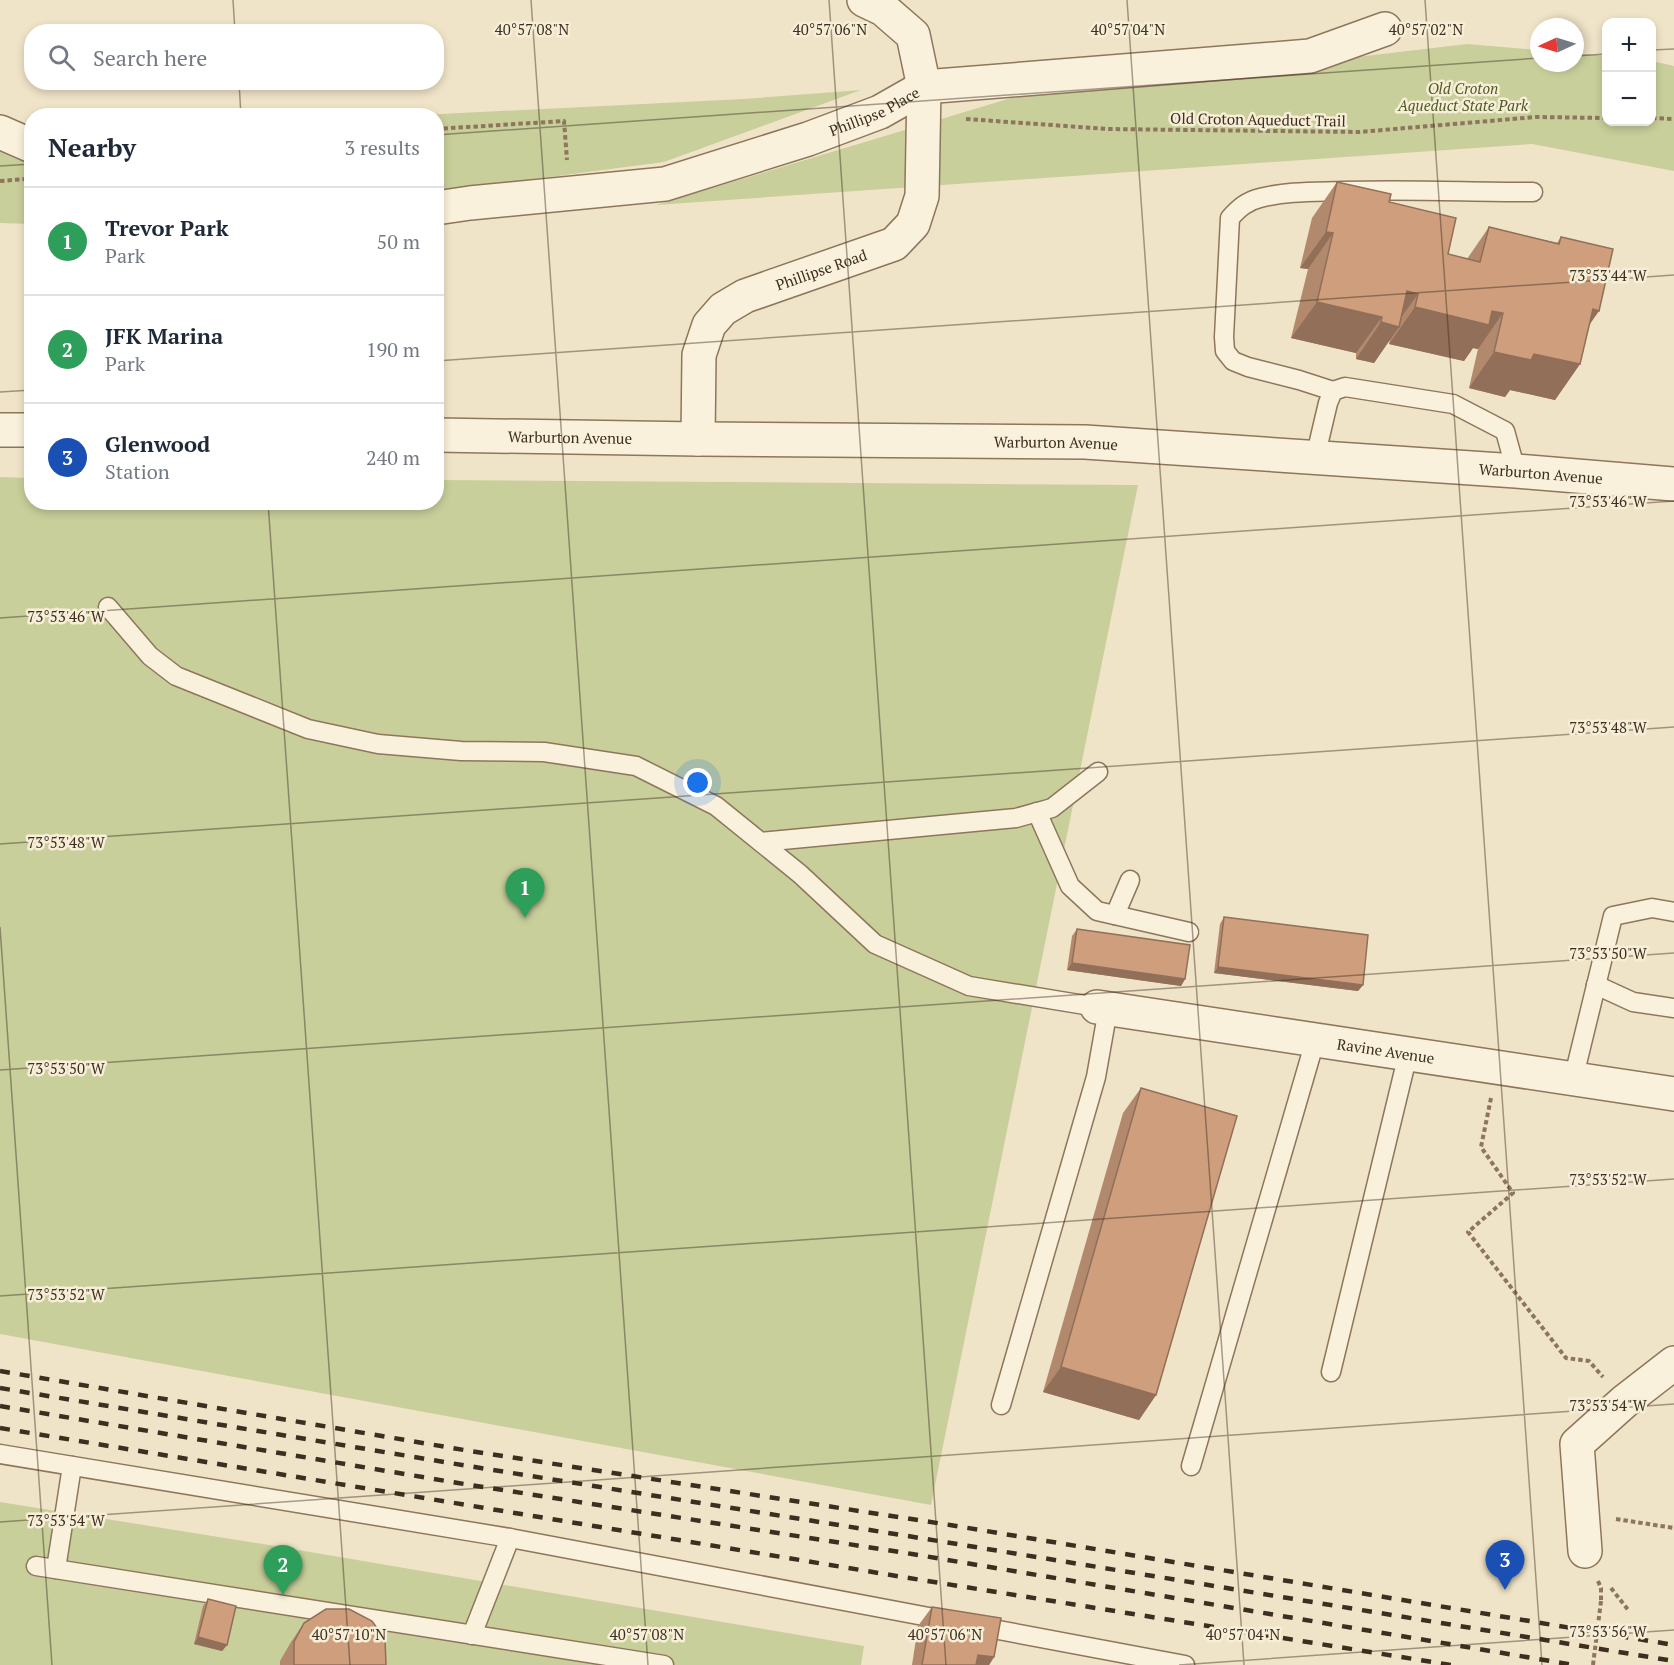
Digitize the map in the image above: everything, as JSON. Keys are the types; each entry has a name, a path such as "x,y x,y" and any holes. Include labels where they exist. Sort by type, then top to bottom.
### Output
{"street":[{"name":"Phillipse Road","path":"698,439 699,355 708,325 723,309 745,296 894,244 913,224 922,196 924,87 913,35 883,9 864,0"},
{"name":"Phillipse Place","path":"444,207 470,202 665,184 808,139 880,112 924,87 1310,56 1385,29"},
{"path":"0,132 24,142"},
{"path":"0,430 24,430"},
{"name":"Warburton Avenue","path":"444,435 1085,442 1674,484"},
{"name":"Ravine Avenue","path":"1103,1008 1674,1094"},
{"path":"1586,1551 1577,1444 1625,1401 1674,1363"}],"lane":[{"path":"1516,471 1505,431 1453,404 1345,387 1333,391 1233,361 1225,351 1224,337 1230,218 1242,206 1259,198 1313,192 1533,192"},
{"path":"1315,458 1333,391"},
{"path":"108,607 150,656 176,676 308,729 378,744 460,752 544,752 636,766 716,806 800,874 875,944 969,986 1103,1008 1096,1077 1001,1405"},
{"path":"761,842 1016,818 1052,808 1098,772"},
{"path":"1036,812 1070,886 1097,911 1189,932"},
{"path":"1114,915 1130,880"},
{"path":"1574,1080 1614,916 1652,909 1674,912"},
{"path":"1596,985 1634,1002 1674,1008"},
{"path":"1191,1466 1315,1041"},
{"path":"1331,1372 1408,1054"},
{"path":"0,1454 510,1538 1185,1665"},
{"path":"56,1569 72,1466"},
{"path":"472,1635 510,1538"},
{"path":"36,1566 664,1665"}],"path":[{"name":"Old Croton Aqueduct Trail","path":"960,119 1108,129 1359,132 1536,117 1602,118"},
{"path":"1656,118 1674,118"},
{"path":"444,128 564,121 570,193"},
{"path":"0,181 24,179"},
{"path":"1497,1068 1481,1147 1513,1193 1468,1232 1566,1358 1589,1361"},
{"path":"1608,1518 1674,1528"},
{"path":"1611,1588 1629,1611"},
{"path":"1593,1665 1601,1600"}],"green space":[{"name":"Old Croton Aqueduct State Park","path":"1467,44 1530,49 1530,72 1584,72 1584,54 1602,56 1602,126 1656,126 1656,62 1674,66 1674,171 1532,144 656,205 1011,98"},
{"path":"861,90 664,162 444,191 444,114 743,99"},
{"path":"0,152 24,162 24,224 0,223"},
{"path":"0,477 24,478 24,510 444,510 444,480 1138,485 931,1505 0,1334"},
{"path":"0,1502 269,1545 864,1646 861,1665 0,1665"}],"building":[{"path":"1337,182 1391,194 1389,202 1456,218 1448,254 1480,262 1489,227 1559,244 1561,237 1613,249 1599,311 1593,309 1580,364 1534,354 1531,360 1494,352 1503,313 1492,311 1489,325 1415,307 1418,294 1407,291 1399,327 1381,322 1382,317 1317,302 1333,233 1326,232"},
{"path":"1224,917 1368,935 1363,985 1218,967"},
{"path":"1077,929 1190,945 1185,979 1072,963"},
{"path":"1141,1088 1237,1116 1156,1395 1061,1367"},
{"path":"208,1599 236,1606 227,1645 198,1637"},
{"path":"932,1607 1001,1618 994,1657 978,1655 976,1665 922,1665"},
{"path":"326,1609 349,1609 372,1621 385,1639 386,1665 294,1665 294,1642 304,1623"}],"railway":[{"path":"0,1371 464,1450 950,1525 1674,1645"},
{"path":"0,1388 1674,1661"},
{"path":"0,1406 458,1483 912,1554 1574,1665"},
{"path":"0,1428 1451,1665"}],"place":[{"name":"Trevor Park","path":"525,918"},
{"name":"Glenwood","path":"1505,1590"},
{"name":"JFK Marina","path":"283,1595"}]}
